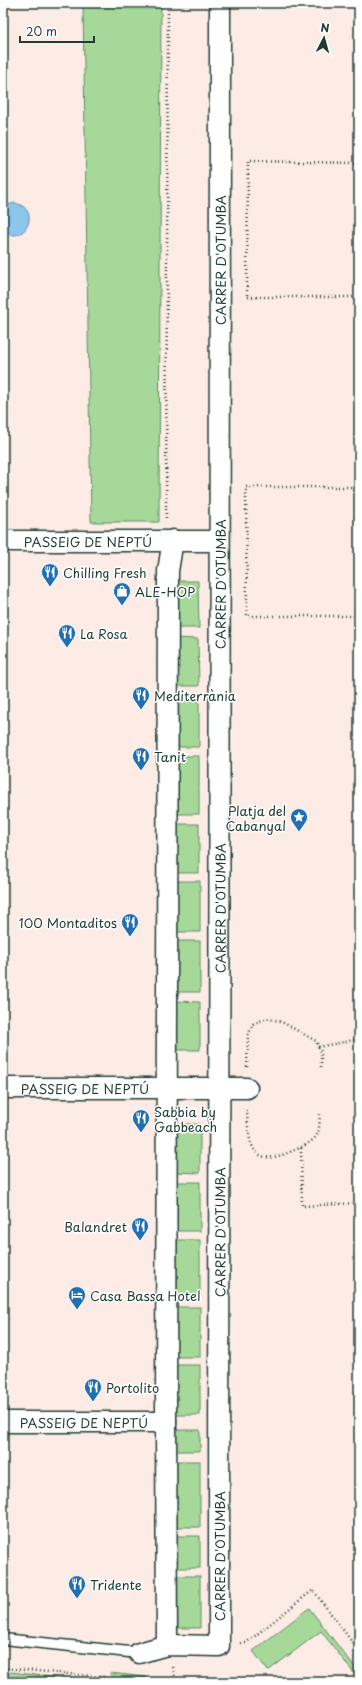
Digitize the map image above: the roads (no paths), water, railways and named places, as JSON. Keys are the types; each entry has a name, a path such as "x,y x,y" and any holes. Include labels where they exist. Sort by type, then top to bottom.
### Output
{"street":[{"name":"CARRER D'OTUMBA","path":"167,1645 219,1646 220,3"},
{"path":"139,1654 167,1645 166,1422 169,540"},
{"name":"PASSEIG DE NEPTÚ","path":"3,541 219,541"},
{"name":"PASSEIG DE NEPTÚ","path":"3,1088 246,1088"},
{"name":"PASSEIG DE NEPTÚ","path":"3,1422 166,1422"}],"lane":[{"path":"3,1639 139,1654"}],"water":[{"path":"15,203 23,207 28,212 29,219 28,225 24,231 11,235 3,232 3,206"}],"place":[{"name":"Chilling Fresh","path":"50,587"},
{"name":"ALE-HOP","path":"122,606"},
{"name":"La Rosa","path":"67,648"},
{"name":"Mediterrània","path":"141,710"},
{"name":"Tanit","path":"141,771"},
{"name":"Platja del Cabanyal","path":"299,832"},
{"name":"100 Montaditos","path":"130,937"},
{"name":"Sabbia by Gabbeach","path":"141,1133"},
{"name":"Balandret","path":"140,1241"},
{"name":"Casa Bassa Hotel","path":"77,1310"},
{"name":"Portolito","path":"93,1402"},
{"name":"Tridente","path":"77,1599"}]}
